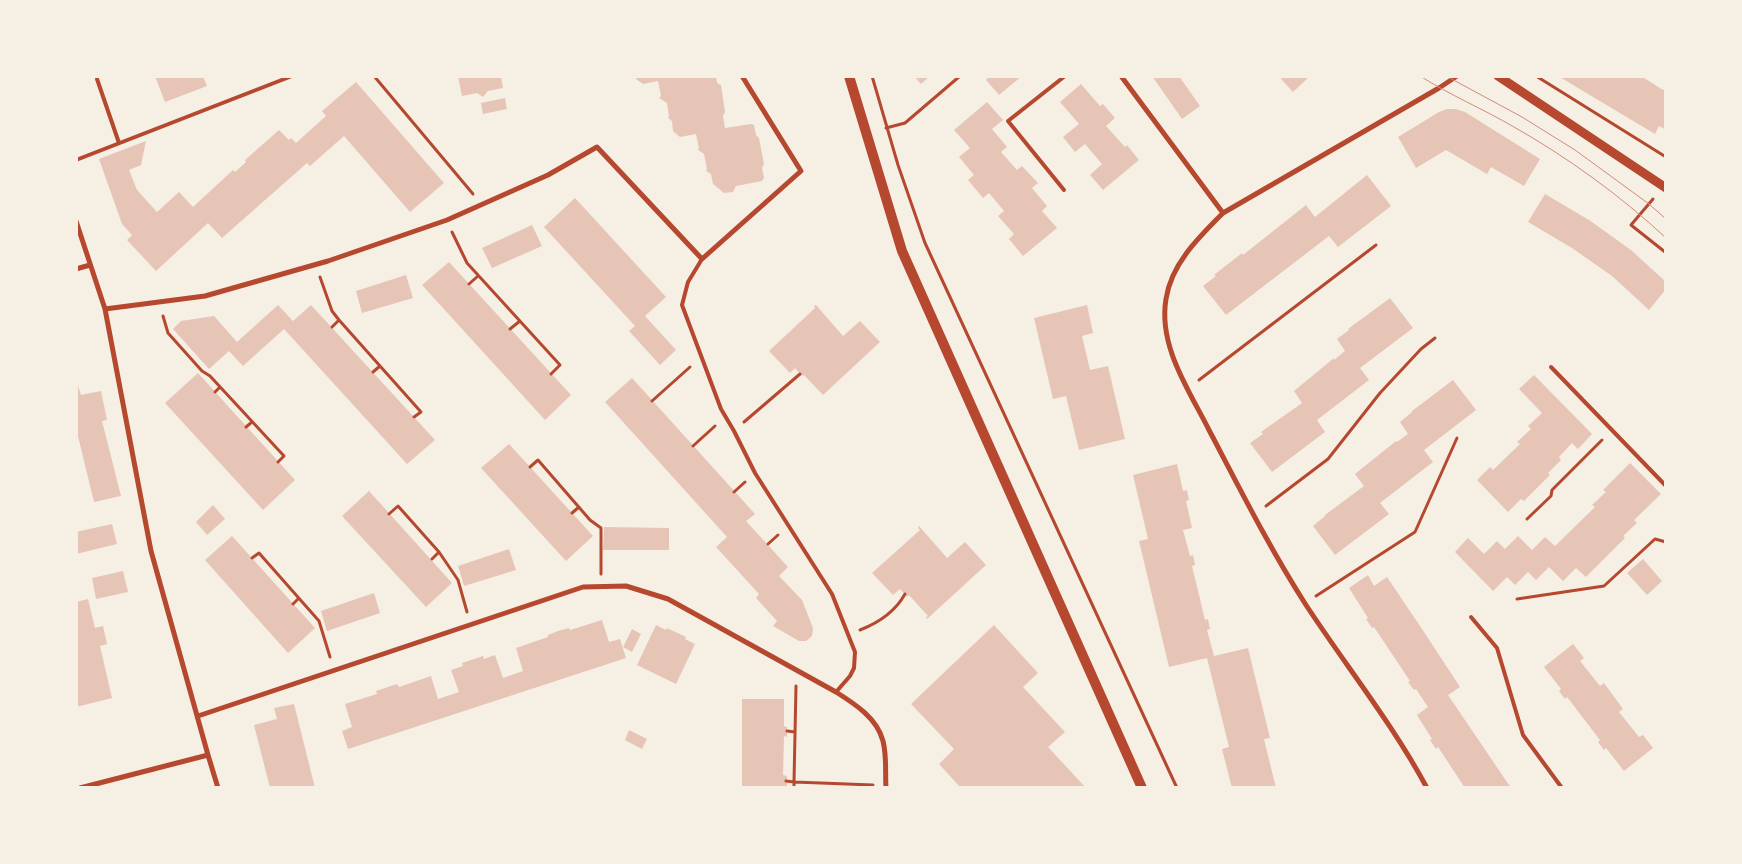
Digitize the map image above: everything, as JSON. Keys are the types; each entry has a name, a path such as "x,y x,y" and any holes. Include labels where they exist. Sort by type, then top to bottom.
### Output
{"main road":[{"path":"849,76 902,251 1142,788"}],"street":[{"path":"105,309 205,296 315,265 446,220 548,175 597,147 702,259 801,171 742,76"},
{"path":"1122,76 1223,213"},
{"path":"1427,788 1411,759 1305,603 1253,515 1174,359 1165,330 1166,299 1175,269 1202,233 1223,213 1457,76"},
{"path":"1498,76 1665,187"},
{"path":"76,221 105,309 151,551 218,788"},
{"path":"76,269 90,265"},
{"path":"198,716 583,587 626,586 668,599 836,692 857,706 874,722 883,741 886,787"},
{"path":"80,788 208,755"}],"lane":[{"path":"76,160 292,76"},
{"path":"1064,190 1008,121 1065,76"},
{"path":"97,79 120,143"},
{"path":"702,259 688,282 682,305 725,417 755,473 832,594 855,652 855,661 850,676 836,692"},
{"path":"1551,367 1666,486"},
{"path":"1471,617 1497,648 1523,735 1562,788"}],"path":[{"path":"374,76 454,170 481,205"},
{"path":"872,76 925,244 1177,788"},
{"path":"866,133 905,124 960,76"},
{"path":"1536,76 1666,157"},
{"path":"1664,252 1631,226 1665,187"},
{"path":"446,220 467,263 560,365 551,374"},
{"path":"1188,388 1376,245"},
{"path":"315,265 332,311 421,412 414,417"},
{"path":"469,284 478,276"},
{"path":"160,303 168,333 284,456 278,462"},
{"path":"332,327 339,320"},
{"path":"510,329 520,320"},
{"path":"1253,515 1328,459 1380,393 1434,338"},
{"path":"652,401 702,357"},
{"path":"373,372 380,366"},
{"path":"734,431 800,374"},
{"path":"215,392 220,387"},
{"path":"693,446 725,417"},
{"path":"246,427 252,422"},
{"path":"1528,519 1551,496 1552,490 1611,430"},
{"path":"1305,603 1415,532 1457,438"},
{"path":"530,467 538,460 590,520 601,528 601,587"},
{"path":"389,514 398,506 439,552 458,580 471,625"},
{"path":"572,513 579,507"},
{"path":"1517,599 1604,586 1655,539 1666,542"},
{"path":"432,560 439,552"},
{"path":"252,558 259,553 319,621 334,670"},
{"path":"848,635 878,623 901,602 905,594"},
{"path":"293,604 298,599"},
{"path":"794,788 796,671"},
{"path":"787,732 795,732"},
{"path":"786,781 886,787"}],"building":[{"path":"155,76 203,76 207,86 165,102"},
{"path":"458,76 501,76 503,88 488,91 483,97 477,93 462,96"},
{"path":"636,76 716,76 717,83 721,85 725,128 754,125 756,135 759,138 764,164 762,168 764,178 762,181 736,186 733,192 724,193 713,184 711,174 706,171 704,154 698,150 696,134 680,137 673,131 672,121 668,118 667,103 659,98 661,96 658,81 643,84 636,79"},
{"path":"914,76 930,76 921,84"},
{"path":"990,76 1022,76 999,95 986,80"},
{"path":"1152,76 1179,76 1200,106 1182,119"},
{"path":"1284,76 1310,76 1293,92 1281,79"},
{"path":"1558,76 1641,76 1663,90 1666,85 1666,130 1659,126 1655,134"},
{"path":"356,82 444,183 410,212 344,136 310,166 307,163 222,238 208,223 156,271 127,240 132,235 122,224 99,159 146,141 141,165 129,170 137,190 157,212 179,192 193,207 233,170 235,172 246,162 245,160 279,130 289,140 291,138 296,143 326,116 322,111"},
{"path":"1081,84 1100,106 1103,104 1115,118 1106,126 1125,147 1127,145 1139,160 1103,190 1090,175 1102,164 1085,144 1075,152 1063,137 1079,124 1060,102"},
{"path":"505,98 507,109 483,114 481,103"},
{"path":"987,102 1003,120 992,129 1007,147 1001,152 1017,170 1022,166 1038,183 1032,188 1047,206 1042,211 1057,228 1023,256 1009,239 1014,234 998,216 1004,211 989,193 983,198 968,180 974,175 959,157 970,148 954,130"},
{"path":"1447,109 1465,112 1540,159 1524,186 1491,167 1487,174 1446,150 1416,168 1398,137"},
{"path":"1367,175 1391,206 1338,247 1329,236 1226,315 1203,286 1216,276 1214,275 1242,253 1243,255 1306,205 1315,217"},
{"path":"1545,194 1589,220 1631,250 1666,282 1666,289 1649,310 1612,276 1572,248 1528,222"},
{"path":"575,198 666,297 645,316 676,350 660,365 629,331 635,326 544,227"},
{"path":"532,225 542,246 492,268 482,248"},
{"path":"449,262 571,395 545,420 422,285"},
{"path":"406,275 413,298 362,313 356,291"},
{"path":"1390,298 1413,328 1360,368 1369,380 1317,420 1325,432 1272,472 1250,443 1263,434 1261,432 1302,403 1294,391 1345,351 1337,339"},
{"path":"278,305 293,321 311,305 435,440 407,464 284,329 243,366 229,351 209,369 173,329 181,321 214,316 237,342"},
{"path":"816,305 843,336 860,321 880,342 823,395 795,368 790,373 769,351"},
{"path":"1087,305 1093,333 1082,336 1090,370 1108,366 1125,439 1079,450 1066,396 1053,399 1034,318"},
{"path":"198,373 295,480 263,510 165,403"},
{"path":"1534,375 1592,434 1578,449 1572,443 1559,457 1561,460 1548,473 1550,475 1524,501 1521,499 1508,512 1477,480 1490,467 1493,470 1520,444 1517,442 1531,429 1528,426 1542,413 1519,389"},
{"path":"632,378 755,514 746,521 788,567 779,576 802,600 813,628 812,636 806,641 799,641 773,626 777,621 756,598 759,594 716,547 727,537 605,402"},
{"path":"76,380 81,395 101,391 107,420 102,421 121,496 94,502 76,428"},
{"path":"1453,380 1476,410 1424,450 1433,462 1380,503 1389,514 1335,555 1313,526 1364,486 1355,474 1396,441 1408,434 1400,422"},
{"path":"509,444 593,536 566,561 481,468"},
{"path":"1630,463 1661,494 1634,520 1637,523 1623,536 1625,538 1586,577 1576,568 1563,581 1549,567 1536,580 1528,572 1515,585 1507,577 1493,591 1455,552 1468,538 1484,554 1497,541 1505,549 1518,536 1532,550 1545,537 1555,546 1595,507 1592,505 1606,492 1603,490"},
{"path":"1177,464 1183,491 1187,490 1189,500 1186,501 1192,528 1183,530 1190,556 1193,555 1195,565 1192,566 1205,620 1208,619 1210,629 1207,630 1214,656 1248,648 1270,738 1264,739 1276,788 1232,788 1222,749 1229,747 1207,658 1169,667 1139,541 1148,539 1133,475"},
{"path":"369,491 452,583 426,607 342,516"},
{"path":"213,505 225,519 207,535 196,522"},
{"path":"112,524 117,544 76,554 76,532"},
{"path":"919,526 947,558 965,542 986,565 927,619 926,617 928,616 909,595 907,597 900,589 893,595 872,573 920,530"},
{"path":"604,527 669,528 669,550 603,550"},
{"path":"232,536 315,628 288,653 205,560"},
{"path":"509,549 516,570 464,586 458,566"},
{"path":"1643,559 1662,581 1647,595 1627,573"},
{"path":"123,571 128,592 96,599 92,578"},
{"path":"1368,575 1374,586 1387,577 1424,632 1460,687 1448,695 1511,788 1465,788 1438,747 1436,749 1417,715 1428,707 1416,689 1414,690 1408,682 1410,681 1374,627 1372,628 1366,619 1368,618 1349,588"},
{"path":"374,593 380,613 327,631 321,611"},
{"path":"88,599 95,628 103,626 107,644 100,646 112,698 76,707 76,602"},
{"path":"602,620 609,642 620,639 626,658 348,749 342,731 352,727 345,704 377,694 376,691 397,684 399,687 431,676 438,699 459,692 451,670 463,666 462,663 483,656 484,659 495,655 503,678 523,671 516,648 548,637 548,635 558,631 569,628 570,630"},
{"path":"656,625 686,637 685,639 695,644 676,684 637,665"},
{"path":"994,625 1038,673 1023,687 1065,732 1048,747 1086,788 961,788 939,764 954,749 911,704"},
{"path":"632,629 641,634 632,652 623,647"},
{"path":"1573,644 1584,658 1580,661 1600,686 1604,683 1623,709 1619,712 1639,737 1643,735 1653,748 1624,771 1606,748 1604,750 1598,742 1600,740 1567,697 1565,699 1559,691 1561,689 1544,667"},
{"path":"742,699 784,699 784,726 787,727 787,737 784,736 783,775 787,776 787,787 742,788"},
{"path":"294,704 315,788 270,788 254,725 277,719 274,708"},
{"path":"629,730 647,739 642,749 625,740"}],"tram line":[{"path":"1420,76 1502,120 1554,151 1612,192 1666,238"},
{"path":"1446,76 1522,117 1575,150 1649,204 1666,219"}]}
